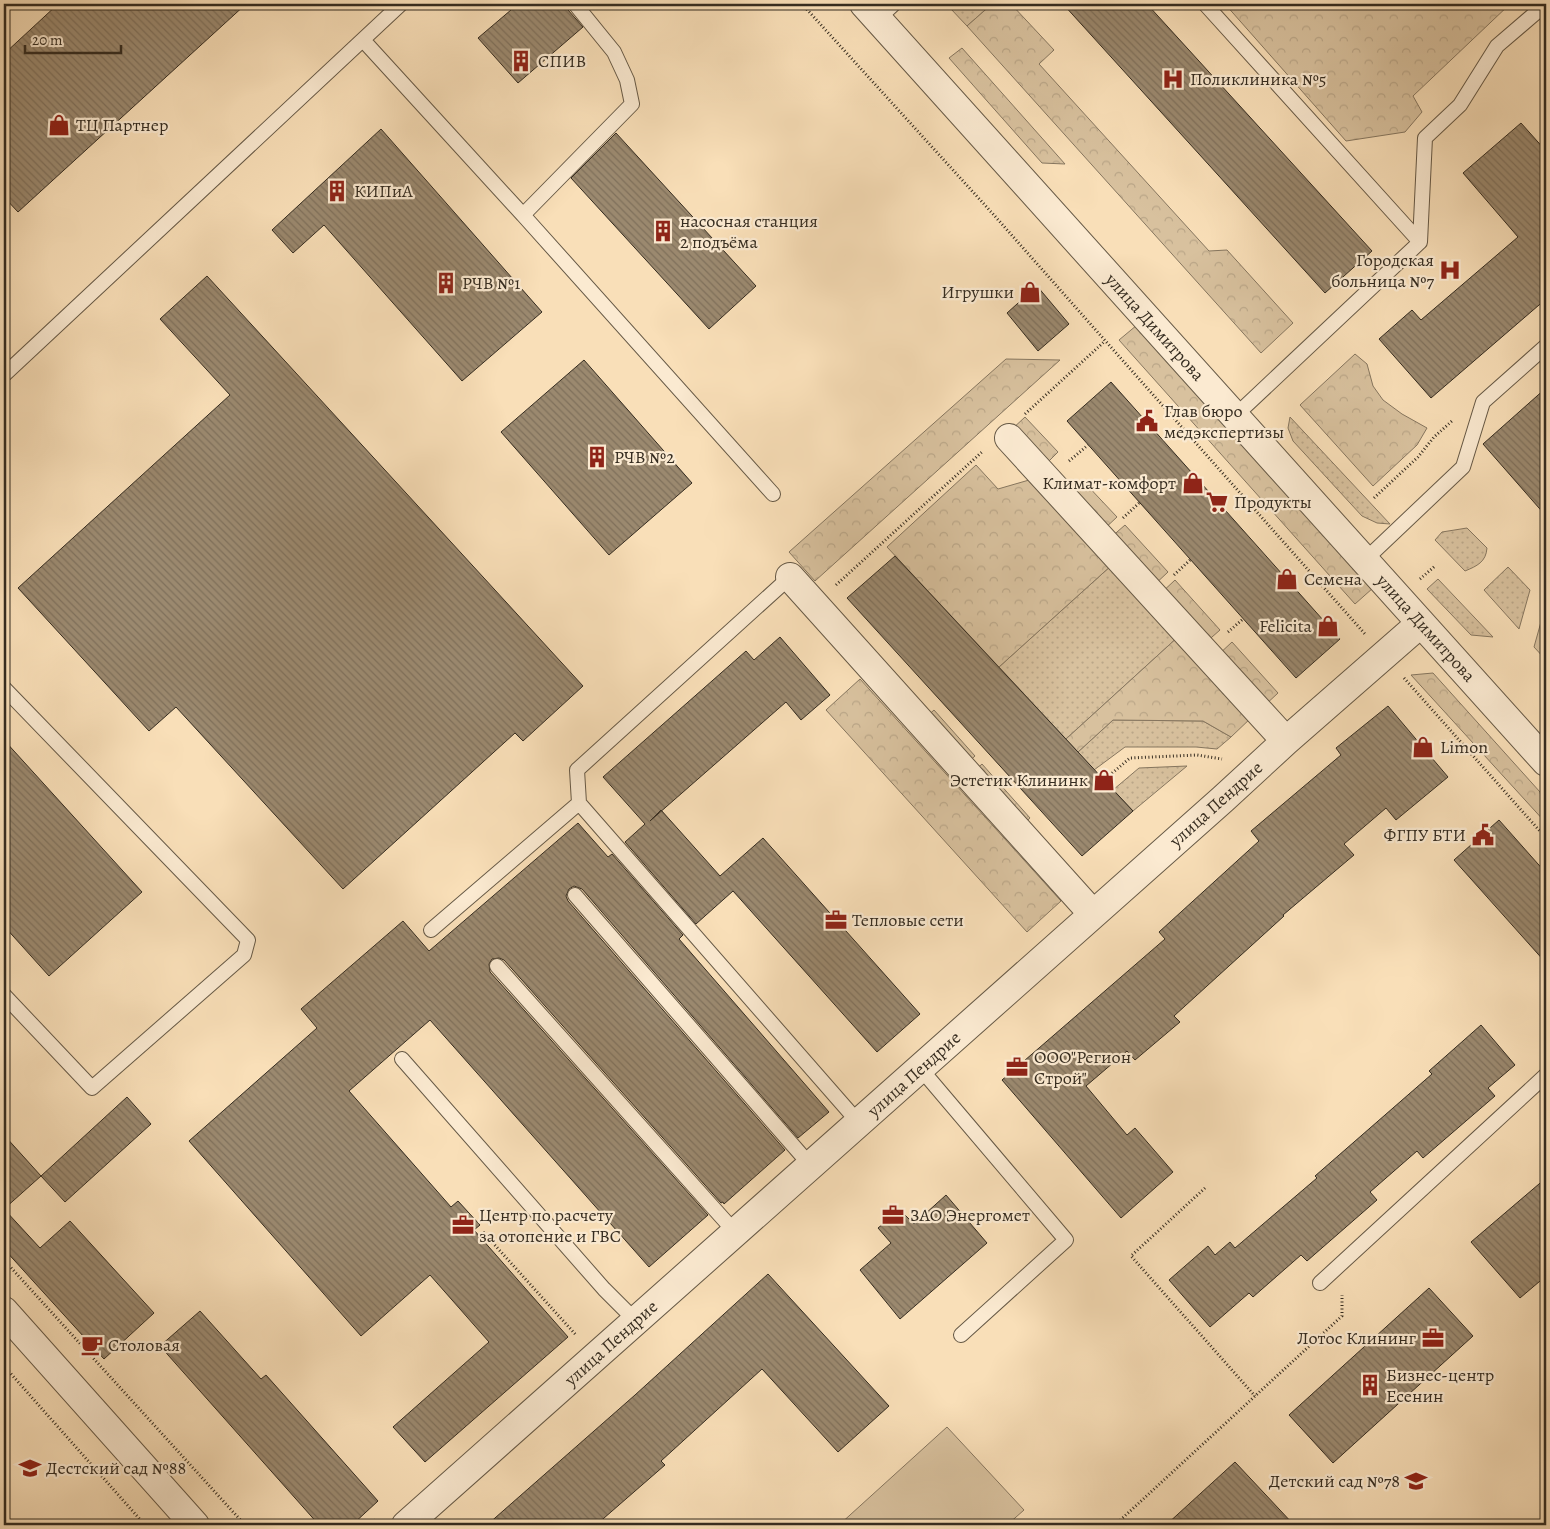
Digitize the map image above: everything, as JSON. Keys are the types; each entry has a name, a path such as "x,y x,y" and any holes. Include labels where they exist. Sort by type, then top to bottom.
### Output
{"street":[{"name":"улица Димитрова","path":"879,9 1236,416 1546,762"},
{"path":"1015,428 1286,741"},
{"path":"790,577 1093,914"},
{"name":"улица Пендрие","path":"406,1525 1286,741 1422,623"},
{"path":"4,1311 195,1525"}],"lane":[{"path":"4,375 402,4"},
{"path":"523,215 632,104 627,80 614,52 575,4"},
{"path":"1205,4 1420,242"},
{"path":"1236,416 1420,242 1425,138 1460,105 1497,46 1546,4"},
{"path":"363,40 773,494"},
{"path":"1365,560 1463,467 1483,402 1546,346"},
{"path":"790,577 577,770 579,803 859,1123"},
{"path":"4,688 248,940 244,955 92,1088 4,995"},
{"path":"432,930 579,803"},
{"path":"574,896 811,1166"},
{"path":"497,966 736,1232"},
{"path":"402,1059 604,1289 636,1321"},
{"path":"920,1068 1066,1240 961,1335"},
{"path":"1320,1283 1546,1074"}],"path":[{"path":"802,4 1105,341 1546,838"},
{"path":"1015,428 1105,341"},
{"path":"1374,498 1418,457 1444,428 1464,411 1483,402"},
{"path":"830,590 984,451"},
{"path":"1104,780 1130,758 1197,755 1230,761"},
{"path":"1205,1188 1131,1256 1255,1396"},
{"path":"483,1232 580,1339"},
{"path":"4,1260 246,1525"},
{"path":"1115,1525 1342,1316 1343,1262"},
{"path":"4,1366 145,1525"}],"green space":[{"path":"955,4 992,4 967,26 950,8"},
{"path":"992,4 1011,4 1054,50 1039,64 1209,251 1227,250 1293,323 1261,353 967,26"},
{"path":"1225,4 1510,4 1413,96 1422,112 1405,132 1346,141"},
{"path":"962,48 1065,164 1042,163 949,58"},
{"path":"1137,325 1373,588 1355,604 1119,340"},
{"path":"1355,354 1367,364 1373,386 1383,400 1402,414 1427,428 1417,445 1373,486 1300,405"},
{"path":"1006,359 1060,360 815,581 789,552"},
{"path":"1025,417 1058,452 1043,467 1010,431"},
{"path":"1290,417 1390,524 1377,523 1362,516 1293,441 1288,428"},
{"path":"976,465 998,489 1036,478 1113,564 999,667 887,547"},
{"path":"1084,482 1117,517 1102,531 1069,496"},
{"path":"1125,525 1168,572 1152,587 1109,539"},
{"path":"1467,528 1487,548 1483,560 1465,571 1435,540 1442,532"},
{"path":"1113,564 1179,636 1066,739 999,667"},
{"path":"1508,567 1530,590 1519,629 1484,590"},
{"path":"1438,579 1493,637 1471,635 1427,589"},
{"path":"1175,580 1220,630 1204,644 1159,595"},
{"path":"1546,604 1546,660 1534,647"},
{"path":"1179,636 1253,716 1231,737 1203,721 1113,720 1078,752 1066,739"},
{"path":"1232,642 1278,693 1263,707 1217,656"},
{"path":"1433,673 1540,792 1543,807 1546,811 1546,823 1411,675"},
{"path":"860,679 1061,901 1027,932 826,710"},
{"path":"934,710 975,756 965,765 924,719"},
{"path":"1113,720 1203,721 1231,737 1217,749 1196,747 1125,747 1094,770 1078,752"},
{"path":"982,764 1030,818 1019,828 971,774"},
{"path":"1187,766 1133,811 1113,790 1139,768"},
{"path":"947,1427 1024,1510 1007,1525 839,1525"}],"building":[{"name":"ТЦ Партнер","path":"58,4 246,4 18,212 4,197 4,54"},
{"name":"СПИВ","path":"518,4 566,4 568,10 583,27 518,83 478,38"},
{"name":"Поликлиника №5","path":"1063,4 1147,4 1372,251 1325,293"},
{"path":"1521,123 1546,151 1546,299 1431,398 1379,339 1412,310 1421,320 1518,237 1463,173"},
{"name":"РЧВ №1","path":"381,129 542,312 462,381 324,225 293,253 272,230"},
{"name":"насосная станция 2 подъёма","path":"616,133 756,286 709,329 571,178"},
{"path":"207,276 583,686 523,741 515,733 343,889 176,707 149,731 18,588 230,395 160,319"},
{"path":"1037,286 1069,324 1038,351 1007,313"},
{"name":"РЧВ №2","path":"584,360 692,483 609,555 501,432"},
{"path":"1111,382 1340,639 1296,678 1067,421"},
{"path":"1546,388 1546,516 1483,444"},
{"path":"895,556 1133,811 1082,856 847,598"},
{"path":"780,637 830,695 801,720 786,702 662,811 720,876 763,838 920,1014 877,1052 733,891 696,924 625,842 645,824 603,777 746,651 754,660"},
{"path":"1388,706 1448,777 1396,820 1386,808 1344,844 1354,855 1283,915 1174,1016 1180,1022 1135,1060 1127,1051 1086,1086 1127,1135 1135,1128 1173,1172 1121,1218 1002,1080 1165,939 1159,932 1259,841 1251,831 1341,755 1336,748"},
{"path":"4,740 142,892 49,976 4,926"},
{"path":"1499,820 1546,873 1546,963 1454,860"},
{"path":"578,823 608,857 612,854 683,935 679,939 829,1112 798,1138 582,889 574,886 569,889 566,896 568,901 785,1150 724,1204 723,1202 721,1203 504,960 499,958 492,959 489,964 490,972 708,1215 649,1267 430,1020 349,1091 451,1207 458,1201 480,1225 474,1230 568,1337 425,1462 393,1427 489,1342 430,1275 361,1336 189,1141 317,1028 301,1009 403,921 429,951"},
{"path":"1481,1025 1515,1065 1488,1088 1495,1096 1423,1158 1417,1151 1370,1192 1377,1200 1307,1261 1301,1255 1253,1297 1249,1293 1210,1327 1169,1280 1208,1246 1215,1255 1230,1242 1235,1248 1317,1178 1315,1176 1432,1074 1429,1071"},
{"path":"127,1097 151,1124 65,1202 41,1176"},
{"path":"4,1135 41,1176 4,1209"},
{"path":"1546,1178 1546,1276 1520,1298 1471,1242"},
{"path":"946,1195 987,1243 900,1319 860,1270 891,1243 878,1228 900,1210 914,1224"},
{"path":"4,1209 40,1248 70,1221 154,1313 104,1359 4,1249"},
{"path":"768,1274 889,1406 838,1452 762,1369 661,1461 665,1465 596,1525 487,1525 635,1395"},
{"name":"Бизнес-центр Есенин","path":"1429,1288 1473,1336 1333,1463 1289,1415"},
{"path":"200,1311 261,1379 266,1375 378,1501 352,1525 319,1525 160,1346"},
{"path":"1235,1462 1294,1525 1166,1525"}],"place":[{"name":"СПИВ","path":"521,61"},
{"name":"Поликлиника №5","path":"1173,79"},
{"name":"ТЦ Партнер","path":"59,125"},
{"name":"КИПиА","path":"337,191"},
{"name":"насосная станция 2 подъёма","path":"663,231"},
{"name":"Городская больница №7","path":"1450,270"},
{"name":"РЧВ №1","path":"446,283"},
{"name":"Игрушки","path":"1030,292"},
{"name":"Глав бюро медэкспертизы","path":"1147,421"},
{"name":"РЧВ №2","path":"597,457"},
{"name":"Климат-комфорт","path":"1193,483"},
{"name":"Продукты","path":"1217,502"},
{"name":"Семена","path":"1287,579"},
{"name":"Felicita","path":"1328,626"},
{"name":"Limon","path":"1423,747"},
{"name":"Эстетик Клининк","path":"1104,780"},
{"name":"ФГПУ БТИ","path":"1483,835"},
{"name":"Тепловые сети","path":"836,920"},
{"name":"ООО\"Регион Строй\"","path":"1017,1067"},
{"name":"ЗАО Энергомет","path":"893,1215"},
{"name":"Центр по расчету за отопение и ГВС","path":"463,1225"},
{"name":"Лотос Клининг","path":"1433,1338"},
{"name":"Столовая","path":"92,1345"},
{"name":"Бизнес-центр Есенин","path":"1370,1385"},
{"name":"Дестский сад №88","path":"30,1468"},
{"name":"Детский сад №78","path":"1416,1481"}]}
